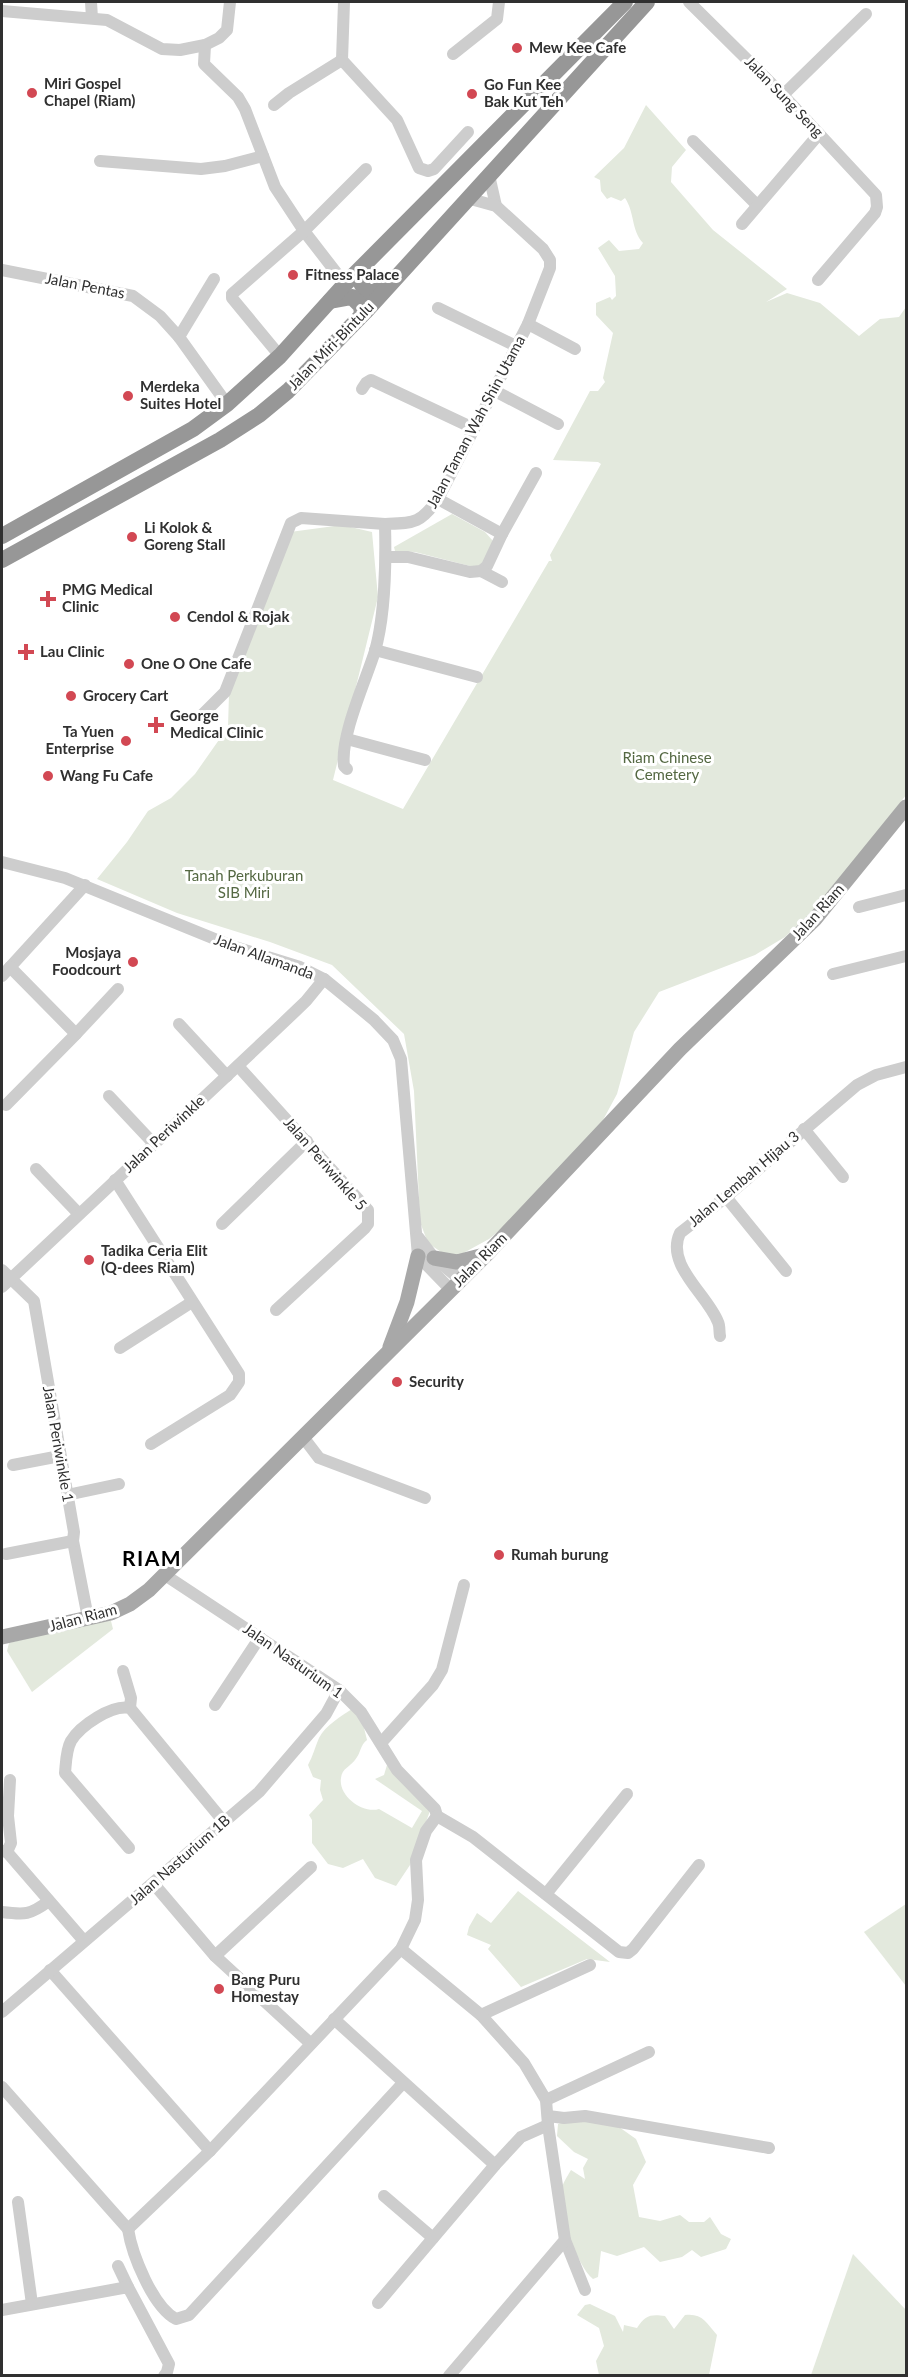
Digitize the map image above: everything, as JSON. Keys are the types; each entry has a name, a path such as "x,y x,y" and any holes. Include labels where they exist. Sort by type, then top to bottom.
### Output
{"highway":[{"name":"Jalan Miri-Bintulu","path":"2,536 184,434 227,404 280,356 350,279 625,2"},
{"name":"Jalan Miri-Bintulu","path":"6,556 193,456 259,415 295,384 389,285 647,2"},
{"path":"350,279 366,292 374,292 389,285"},
{"path":"330,301 352,297 361,306 362,314"}],"main road":[{"name":"Jalan Riam","path":"2,1637 111,1612 130,1604 165,1575 486,1255 680,1049 814,919 906,807"},
{"path":"434,1258 458,1262 486,1255"},
{"path":"388,1353 407,1302 418,1256"}],"street":[{"path":"91,2 92,18"},
{"path":"2,11 107,20 162,49 180,50 205,45 219,38 227,30 230,2"},
{"path":"344,2 342,60 392,113 402,128 419,168 423,171 434,169 468,132"},
{"path":"453,54 497,19 499,2"},
{"name":"Jalan Sung Seng","path":"689,2 783,95 876,195 875,213 818,280"},
{"path":"783,95 866,14"},
{"path":"205,45 204,64 238,97 251,122 276,186 304,231 350,279"},
{"path":"274,105 342,60"},
{"path":"742,224 819,134"},
{"path":"693,141 757,205"},
{"path":"100,161 201,168 225,166 263,156"},
{"path":"280,356 232,298 232,294 304,231 366,169"},
{"path":"489,175 496,206"},
{"name":"Jalan Taman Wah Shin Utama","path":"202,715 225,692 291,523 301,518 385,524 415,521 426,516 438,499 528,324 550,268 550,260 530,236 496,206 466,198"},
{"name":"Jalan Pentas","path":"2,270 133,296 160,315 179,337 227,404"},
{"path":"179,337 214,279"},
{"path":"438,308 516,346"},
{"path":"528,324 575,349"},
{"path":"362,389 366,382 371,380 473,428"},
{"path":"493,390 558,424"},
{"path":"386,557 408,557 470,572 481,571 488,566 502,534 536,473"},
{"path":"438,499 502,534"},
{"path":"347,769 343,759 347,739 362,685 375,650 386,557 385,524"},
{"path":"481,571 502,582"},
{"path":"375,650 477,677"},
{"path":"347,739 425,760"},
{"name":"Jalan Allamanda","path":"2,862 85,885 132,903 183,928 231,946 300,967 324,979 374,1020 393,1040 401,1059 418,1256"},
{"path":"76,1034 6,971 85,885"},
{"path":"859,907 906,895"},
{"path":"833,974 906,956"},
{"name":"Jalan Periwinkle","path":"4,1279 79,1214 238,1066 306,1001 324,979"},
{"path":"6,1105 118,989"},
{"path":"179,1024 227,1076"},
{"name":"Jalan Periwinkle 5","path":"238,1066 368,1210 368,1224 276,1310"},
{"name":"Jalan Lembah Hijau 3","path":"720,1336 718,1323 678,1257 677,1240 680,1233 867,1079 906,1067"},
{"path":"109,1096 154,1144"},
{"path":"804,1129 843,1177"},
{"path":"222,1224 308,1141"},
{"path":"36,1169 79,1214"},
{"path":"115,1180 239,1374 239,1382 230,1395 150,1444"},
{"path":"726,1197 786,1271"},
{"path":"416,1234 456,1285"},
{"path":"418,1256 456,1285"},
{"name":"Jalan Periwinkle 1","path":"4,1279 34,1301 68,1495 74,1532 73,1541 88,1618"},
{"path":"120,1348 192,1302"},
{"path":"303,1437 319,1458 425,1498"},
{"path":"13,1466 60,1456"},
{"path":"68,1495 119,1484"},
{"path":"6,1554 73,1541"},
{"name":"Jalan Nasturium 1","path":"165,1575 339,1690 361,1712 397,1770 435,1809 437,1816 473,1837 619,1952 628,1953 633,1949 699,1865"},
{"path":"381,1743 433,1686 442,1670 464,1585"},
{"path":"215,1705 260,1637"},
{"path":"123,1671 131,1698 130,1708"},
{"name":"Jalan Nasturium 1B","path":"2,2012 259,1792 326,1714 339,1690"},
{"path":"129,1848 65,1773 71,1740 101,1714 124,1707 130,1708 224,1822"},
{"path":"10,1780 8,1816 11,1843 4,1852 84,1941"},
{"path":"546,1894 627,1794"},
{"path":"128,2229 210,2151 401,1949 415,1920 418,1900 416,1860 426,1831 437,1816"},
{"path":"214,1956 311,1867"},
{"path":"153,1883 214,1956 310,2043"},
{"path":"2,1912 24,1914 33,1912 49,1901"},
{"path":"401,1949 482,2014 524,2063 546,2100 565,2240 585,2290"},
{"path":"482,2014 590,1965"},
{"path":"50,1970 210,2151"},
{"path":"334,2019 495,2165"},
{"path":"546,2100 649,2052"},
{"path":"2,2087 128,2229 136,2261 165,2313 176,2319 189,2315 403,2083"},
{"path":"378,2303 520,2137 548,2120 585,2116 769,2148"},
{"path":"384,2196 433,2238"},
{"path":"18,2202 32,2304"},
{"path":"449,2376 565,2240"},
{"path":"118,2266 169,2364 164,2376"},
{"path":"2,2310 128,2287"}],"green space":[{"name":"Riam Chinese Cemetery","path":"646,105 686,150 672,167 671,182 713,230 787,289 766,302 787,293 820,303 859,336 880,319 899,317 906,307 906,795 857,860 812,911 785,937 755,955 659,992 634,1032 617,1094 596,1133 531,1204 489,1239 458,1256 441,1252 428,1243 420,1222 414,1091 404,1034 332,965 270,942 177,913 97,879 148,811 171,798 195,774 228,727 229,694 290,532 342,525 372,532 378,597 333,780 403,809 549,561 552,561 550,555 601,464 553,460 590,391 598,391 605,382 603,378 613,333 596,315 596,303 610,297 612,300 616,296 615,276 598,248 609,240 619,251 639,249 643,243 637,233 625,198 621,201 611,197 607,199 601,191 600,180 594,177 624,148"},
{"path":"452,514 485,532 493,541 484,563 478,568 415,552 395,551 394,547"},
{"path":"111,1621 113,1629 32,1692 7,1651 9,1643 90,1622"},
{"path":"352,1709 363,1724 367,1740 342,1775 341,1785 347,1797 359,1806 366,1809 379,1809 412,1828 422,1811 375,1779 384,1775 387,1765 430,1811 410,1865 396,1886 375,1878 363,1859 343,1868 328,1864 312,1843 312,1820 309,1815 323,1800 320,1790 321,1780 313,1777 308,1765 325,1729"},
{"path":"518,1891 610,1962 587,1959 521,1987 488,1949 491,1945 467,1935 477,1913 491,1923"},
{"path":"906,1904 906,1986 864,1932"},
{"path":"584,2117 619,2127 636,2139 646,2162 633,2185 639,2217 660,2221 680,2215 689,2222 704,2222 710,2217 721,2234 731,2239 726,2249 701,2257 692,2250 682,2257 660,2262 644,2247 617,2256 601,2251 598,2277 593,2279 581,2262 569,2236 561,2196 562,2187 571,2170 585,2179 583,2168 588,2159 574,2152 557,2136 558,2124"},
{"path":"853,2254 906,2310 906,2375 811,2375"},
{"path":"590,2304 615,2316 623,2332 624,2325 637,2328 643,2320 652,2315 665,2316 674,2329 685,2315 700,2317 717,2335 709,2375 599,2375 596,2361 604,2346 599,2328 577,2315 585,2305"}],"place":[{"name":"Mew Kee Cafe","path":"517,48"},
{"name":"Miri Gospel Chapel (Riam)","path":"32,93"},
{"name":"Go Fun Kee Bak Kut Teh","path":"472,94"},
{"name":"Fitness Palace","path":"293,275"},
{"name":"Merdeka Suites Hotel","path":"128,396"},
{"name":"Li Kolok & Goreng Stall","path":"132,537"},
{"name":"PMG Medical Clinic","path":"48,599"},
{"name":"Cendol & Rojak","path":"175,617"},
{"name":"Lau Clinic","path":"26,652"},
{"name":"One O One Cafe","path":"129,664"},
{"name":"Grocery Cart","path":"71,696"},
{"name":"George Medical Clinic","path":"156,725"},
{"name":"Ta Yuen Enterprise","path":"126,741"},
{"name":"Wang Fu Cafe","path":"48,776"},
{"name":"Mosjaya Foodcourt","path":"133,962"},
{"name":"Tadika Ceria Elit (Q-dees Riam)","path":"89,1260"},
{"name":"Security","path":"397,1382"},
{"name":"Rumah burung","path":"499,1555"},
{"name":"Bang Puru Homestay","path":"219,1989"}],"district":[{"name":"RIAM","path":"152,1559"}],"park label":[{"name":"Tanah Perkuburan SIB Miri","path":"244,884"}]}
